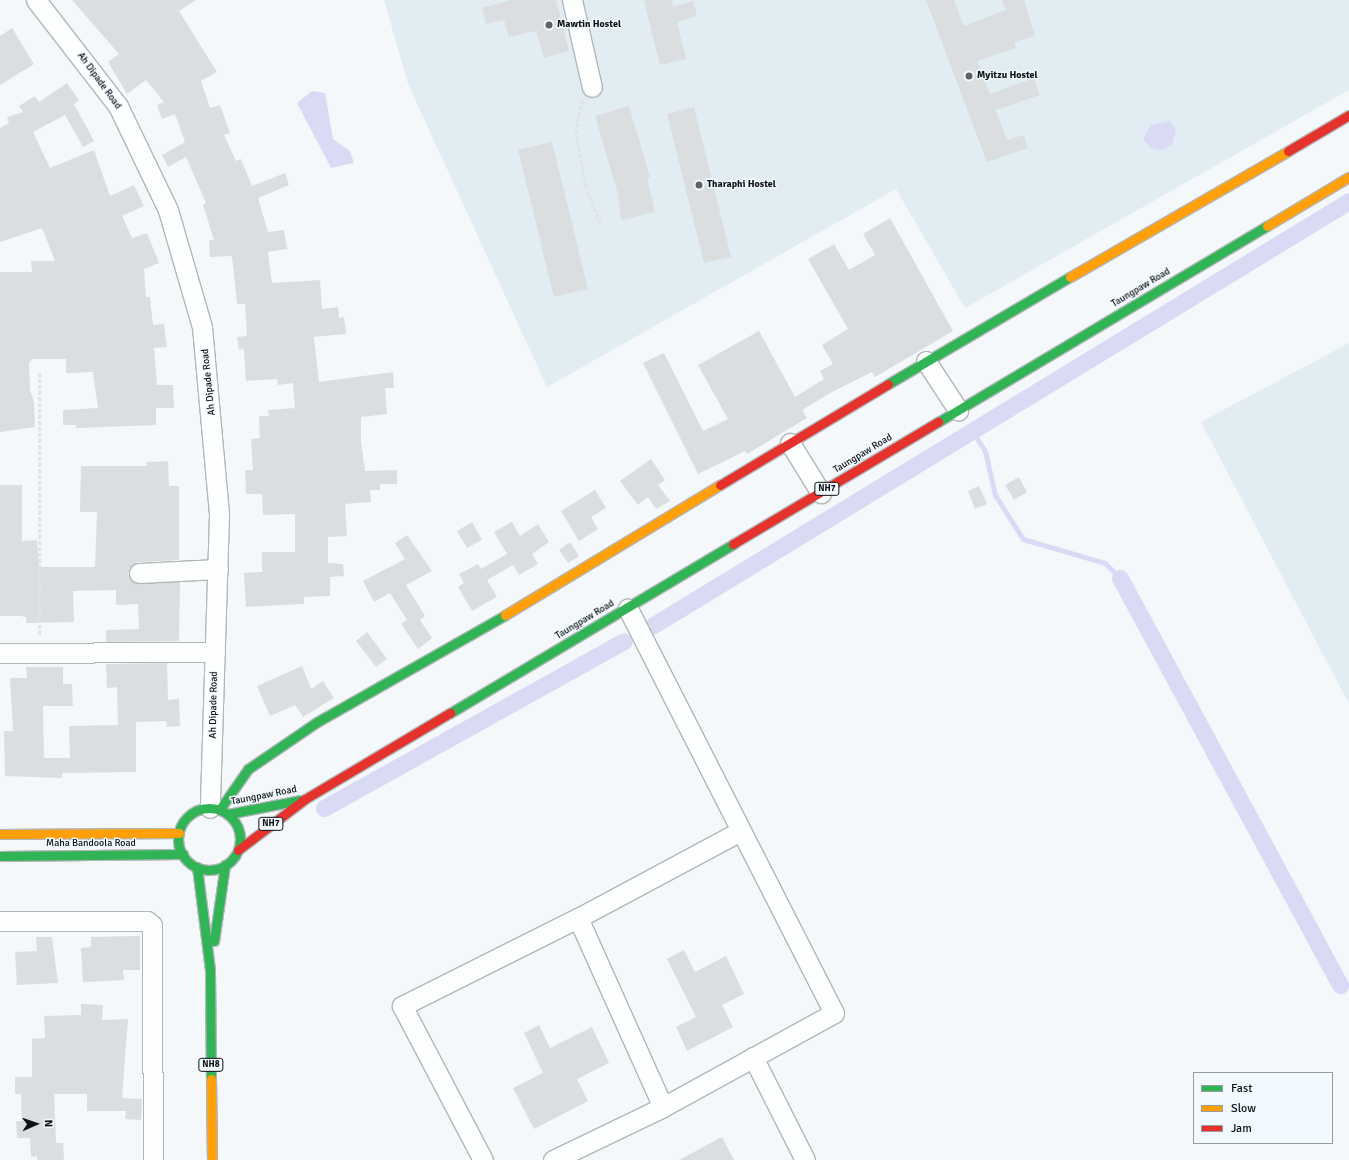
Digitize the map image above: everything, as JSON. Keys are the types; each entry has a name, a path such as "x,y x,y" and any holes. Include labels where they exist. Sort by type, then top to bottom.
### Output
{"main road":[{"path":"215,809 228,814 239,830 238,850 225,865 216,869 197,867 183,854 179,833 187,817 215,809 248,769 279,746 497,620 926,361 1349,115"},
{"name":"Taungpaw Road","path":"238,850 305,799 628,608 1349,177"},
{"name":"Taungpaw Road","path":"228,814 305,799"},
{"name":"Maha Bandoola Road","path":"0,834 179,833"},
{"name":"Maha Bandoola Road","path":"0,856 183,854"},
{"name":"NH8","path":"210,970 225,865"},
{"name":"NH8","path":"197,867 210,970 212,1160"}],"street":[{"name":"Ah Dipade Road","path":"36,0 118,106 168,210 202,327 217,477 218,569 215,652 215,809"},
{"path":"572,0 592,87"},
{"path":"926,361 958,410"},
{"path":"790,443 821,492"},
{"path":"139,573 218,569"},
{"path":"553,1160 663,1107 834,1013 740,831 628,608"},
{"path":"0,653 215,652"},
{"path":"483,1160 402,1006 578,918 740,831"},
{"path":"578,918 663,1107"},
{"path":"0,921 148,921 152,925 153,1160"},
{"path":"753,1057 805,1160"}],"path":[{"path":"592,87 580,104 576,130 586,186 601,224"},
{"path":"40,373 40,653"}],"shaded area":[{"path":"384,0 1349,0 1349,90 965,308 896,189 547,387 408,84"},
{"path":"1349,343 1349,704 1201,422"}],"water":[{"path":"312,91 325,93 333,139 350,151 354,163 331,168 297,103"},
{"path":"1170,121 1176,130 1172,145 1161,150 1151,148 1143,139 1151,125"}],"building":[{"path":"72,0 196,0 179,11 217,72 201,81 210,108 220,105 230,133 224,135 236,161 241,159 252,186 285,173 289,185 258,198 268,232 284,230 287,249 268,252 272,283 320,280 322,309 338,307 339,318 344,317 346,334 314,337 319,382 393,372 394,388 385,388 387,414 361,417 361,441 365,471 397,470 397,484 380,484 380,490 370,490 371,502 345,504 347,536 328,537 328,563 343,564 344,576 330,577 330,596 304,597 304,604 246,607 244,573 262,572 262,552 295,552 295,514 263,515 262,494 246,494 245,470 253,470 251,439 260,438 259,416 269,416 268,410 295,408 293,383 278,385 277,379 246,381 244,349 239,350 237,337 247,336 245,304 237,304 232,256 210,257 209,240 214,240 203,205 206,203 186,157 168,167 162,155 185,142 175,114 162,119 157,105 164,102 146,80 127,94 108,62 119,54"},
{"path":"512,0 556,0 569,51 544,58 536,31 509,37 504,20 486,24 482,8"},
{"path":"644,0 672,0 673,7 693,1 697,16 677,22 686,59 660,65"},
{"path":"926,0 954,0 964,26 1006,10 1002,0 1024,0 1035,36 1014,42 1016,48 977,61 990,94 1034,78 1040,95 996,110 1007,140 1024,135 1028,148 987,162"},
{"path":"12,28 34,64 0,85 0,36"},
{"path":"67,83 79,100 74,104 94,141 83,147 65,115 33,132 50,168 94,150 110,196 134,185 144,206 122,216 132,238 147,233 159,263 144,269 146,297 150,297 153,325 164,324 167,347 154,348 157,385 173,385 174,408 156,408 156,425 76,428 76,425 63,425 63,410 98,408 93,372 66,373 66,359 33,359 29,363 30,390 34,402 35,427 0,432 0,272 32,272 31,261 55,261 42,228 0,242 0,128 9,123 7,117 23,112 19,106 35,96 39,102"},
{"path":"629,106 650,177 647,178 655,212 621,220 618,194 595,116"},
{"name":"Tharaphi Hostel","path":"694,107 731,257 704,263 667,114"},
{"path":"552,142 588,289 554,297 518,150"},
{"path":"890,218 953,331 875,377 872,372 832,392 802,410 807,418 747,454 745,451 698,474 643,363 664,353 703,431 728,419 698,365 759,331 795,397 824,379 820,371 833,364 822,345 848,329 808,259 834,244 849,270 875,255 863,234"},
{"path":"651,459 665,480 658,485 670,501 656,509 648,497 638,505 620,481"},
{"path":"168,461 169,486 179,486 179,560 138,562 129,568 128,574 139,584 180,582 179,641 106,642 106,630 139,629 138,604 116,605 116,590 73,591 74,622 26,623 26,617 0,616 0,485 22,485 22,541 37,540 39,567 95,567 97,512 80,512 81,466 147,466 147,462"},
{"path":"1019,477 1027,492 1014,500 1005,485"},
{"path":"979,486 987,504 975,509 968,491"},
{"path":"595,490 606,508 591,517 598,529 579,541 561,511"},
{"path":"472,522 482,540 467,548 457,531"},
{"path":"512,522 520,536 538,524 549,542 532,554 538,564 519,575 513,565 487,580 497,597 472,611 458,587 464,583 459,574 478,564 481,569 507,554 494,532"},
{"path":"407,535 432,571 406,585 425,616 420,620 432,638 418,649 401,624 407,620 390,593 374,602 363,581 405,559 395,543"},
{"path":"570,542 579,556 568,563 559,550"},
{"path":"367,632 387,659 376,667 356,641"},
{"path":"167,663 168,700 179,699 180,726 167,727 166,721 136,722 136,772 62,773 62,778 5,776 4,731 13,731 10,678 27,678 26,667 63,667 63,684 72,684 73,706 43,706 44,758 70,758 69,726 118,725 117,687 107,688 106,664"},
{"path":"302,666 311,689 323,681 334,698 303,717 295,705 270,716 257,686"},
{"path":"140,936 140,970 123,970 124,980 83,982 81,948 91,947 91,937"},
{"path":"36,937 52,937 58,983 17,985 15,952 37,951"},
{"path":"684,950 695,972 726,956 744,994 722,1005 733,1027 687,1051 676,1027 696,1017 667,959"},
{"path":"81,1004 103,1005 102,1020 128,1019 122,1098 142,1099 141,1120 125,1119 126,1111 87,1111 87,1094 54,1094 56,1143 63,1143 64,1160 37,1160 37,1156 31,1157 30,1138 17,1138 16,1121 22,1121 21,1094 15,1094 15,1077 32,1077 32,1039 45,1038 44,1016 81,1015"},
{"path":"539,1025 550,1048 592,1027 609,1063 577,1079 588,1101 534,1129 513,1088 543,1073 524,1033"},
{"path":"722,1137 734,1160 679,1160"}],"waterway":[{"path":"652,626 1349,201"},
{"path":"972,431 985,451 995,495 1023,539 1105,563 1120,578"},
{"path":"1120,578 1340,985"},
{"path":"324,808 624,641"}],"traffic: fast":[{"path":"938,422 1267,226"},
{"path":"888,384 1070,277"},
{"path":"450,713 733,544"},
{"path":"220,809 248,769 317,722 505,615"},
{"path":"228,814 300,800"},
{"path":"209,808 226,813 231,817 235,822 240,839 235,856 231,861 226,865 209,870 192,865 187,861 183,856 178,839 183,822 187,817 192,813 209,808"},
{"path":"0,856 183,854"},
{"path":"214,941 225,865"},
{"path":"197,867 210,970 211,1079"}],"traffic: slow":[{"path":"1070,277 1288,151"},
{"path":"1267,226 1349,177"},
{"path":"505,615 720,485"},
{"path":"0,834 179,833"},
{"path":"211,1079 212,1160"}],"traffic: jam":[{"path":"1288,151 1349,115"},
{"path":"720,485 888,384"},
{"path":"733,544 938,422"},
{"path":"238,850 305,799 450,713"}],"place":[{"name":"Mawtin Hostel","path":"549,25"},
{"name":"Myitzu Hostel","path":"969,76"},
{"name":"Tharaphi Hostel","path":"699,185"}]}
